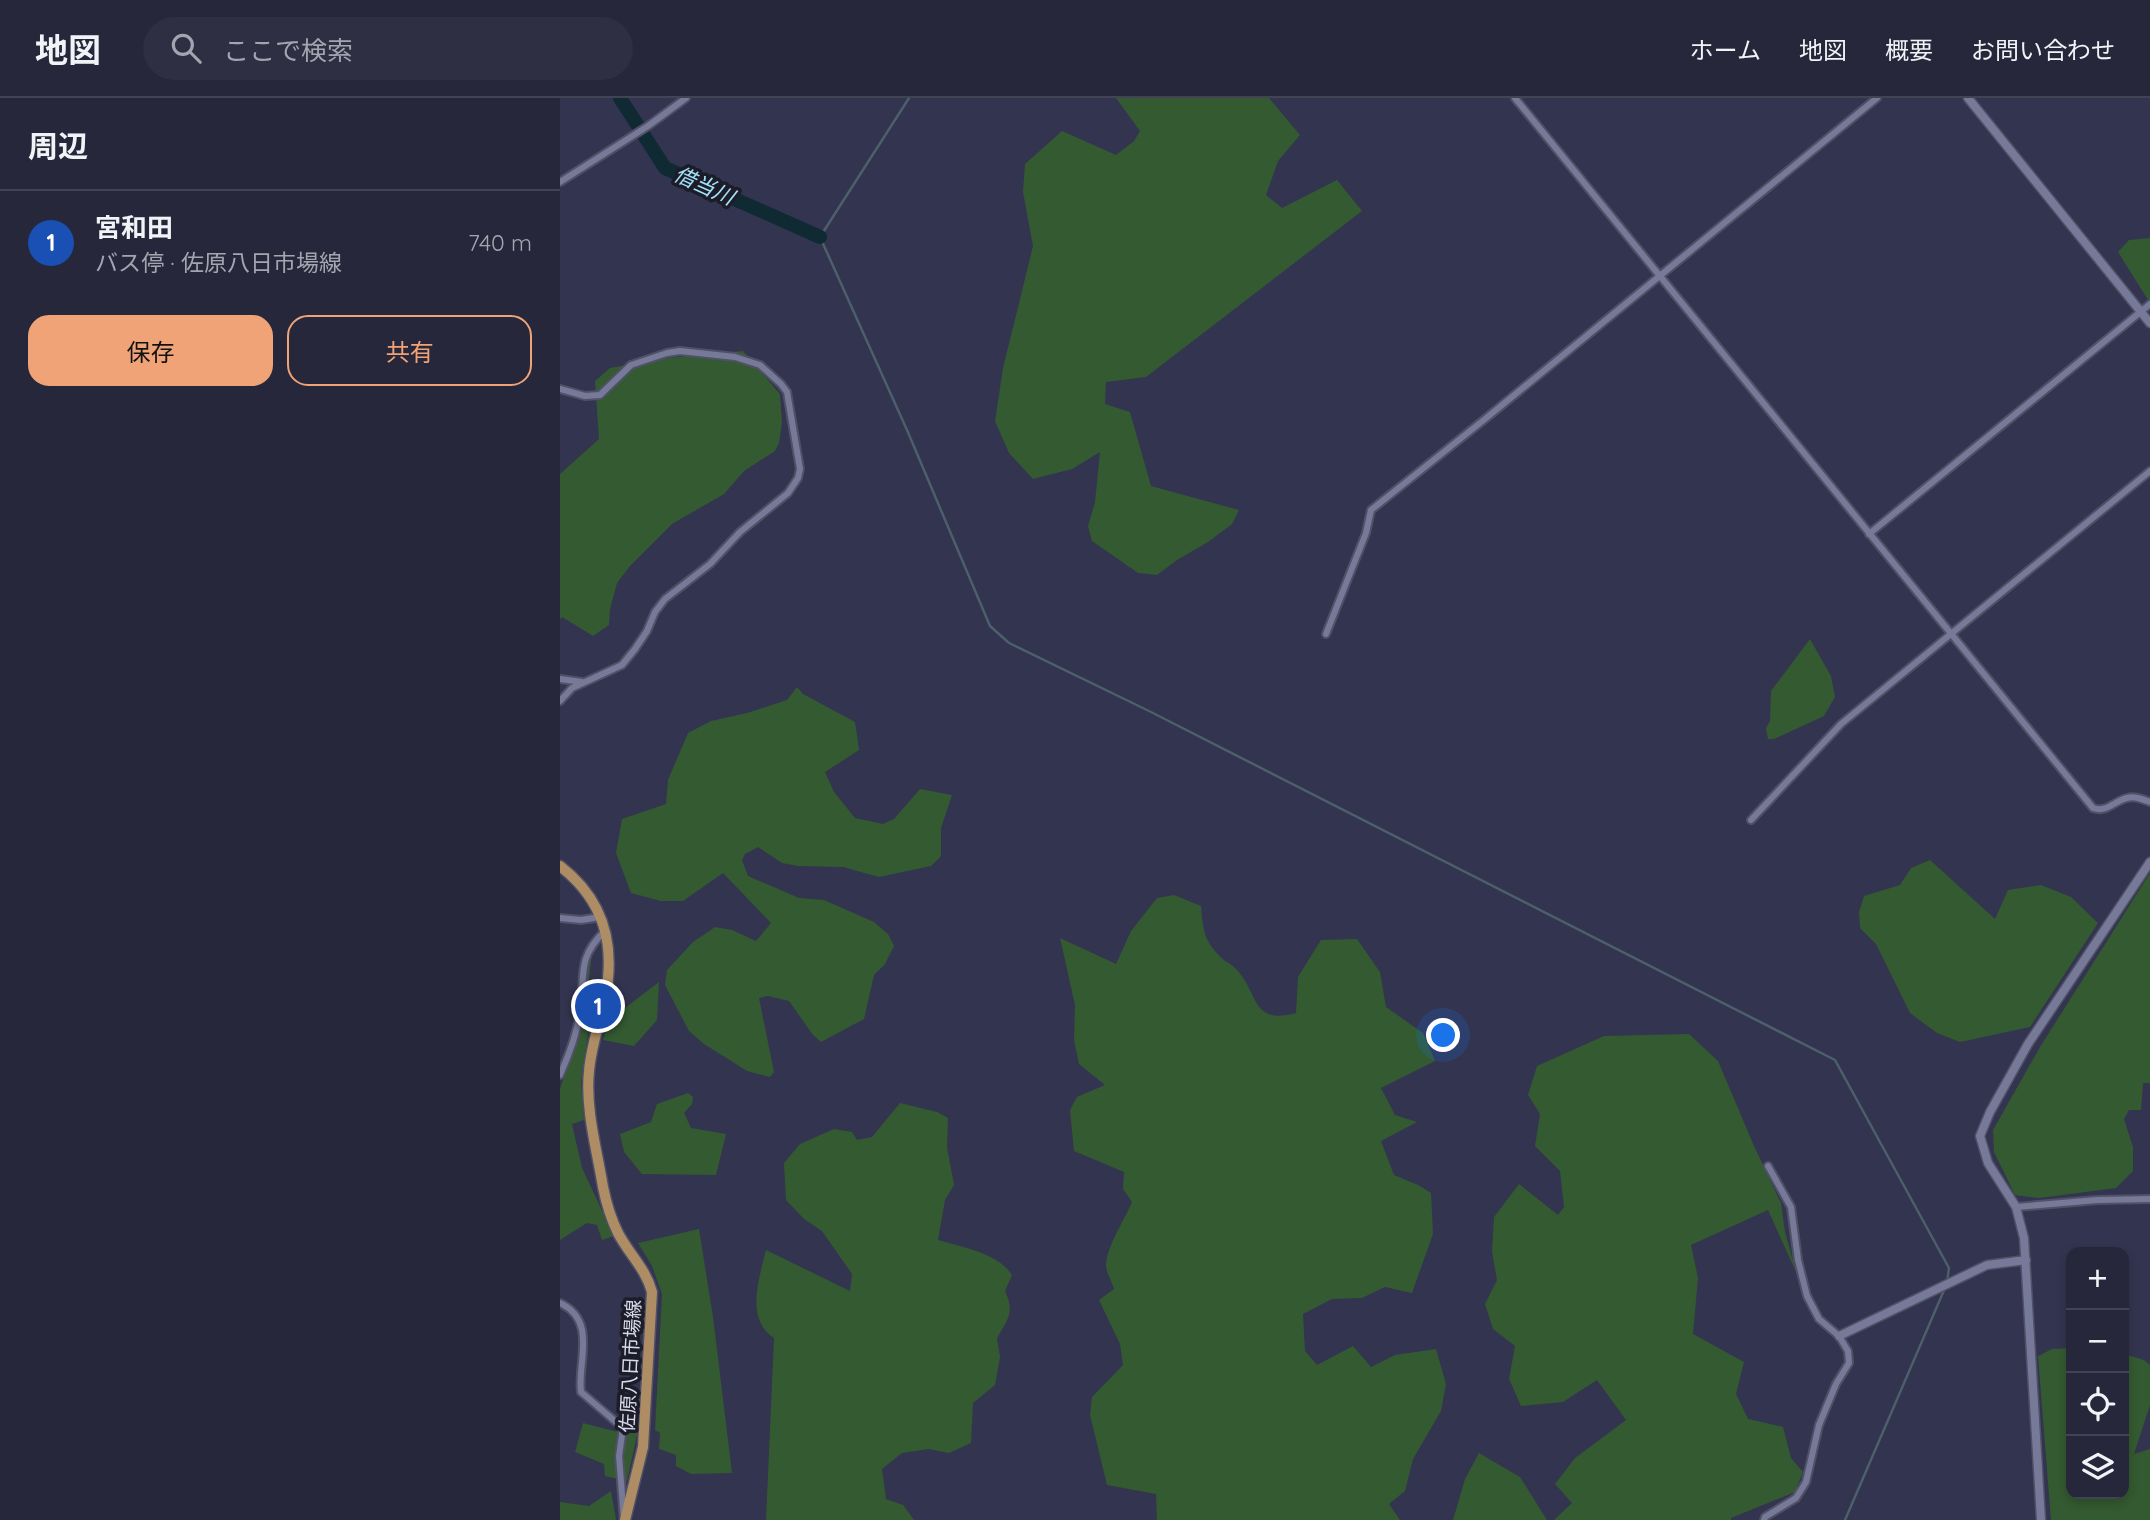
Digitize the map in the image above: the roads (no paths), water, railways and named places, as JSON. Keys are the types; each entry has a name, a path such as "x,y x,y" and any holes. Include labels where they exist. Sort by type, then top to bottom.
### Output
{"main road":[{"name":"佐原八日市場線","path":"560,866 587,891 605,930 609,970 589,1070 589,1101 604,1192 617,1231 647,1276 653,1302 643,1447 624,1520"}],"street":[{"path":"560,182 648,126 686,98"},
{"path":"1515,98 2093,808 2108,808 2127,798 2137,797 2150,802"},
{"path":"1326,634 1366,533 1371,510 1877,98"},
{"path":"1968,98 2150,323"},
{"path":"1869,534 2150,304"},
{"path":"560,389 584,396 600,395 631,365 680,351 735,357 760,365 787,392 800,469 788,494 740,532 710,564 665,599 655,612 647,631 622,665 582,682 560,701"},
{"path":"1751,820 1841,724 2150,471"},
{"path":"560,679 582,682"},
{"path":"2041,1520 2023,1230 2016,1207 1985,1156 1980,1136 2028,1044 2150,862"},
{"path":"560,918 581,920 600,917"},
{"path":"560,1075 580,1015 581,977 585,959 605,930"},
{"path":"1764,1520 1796,1498 1806,1482 1819,1425 1836,1384 1849,1363 1848,1351 1839,1336 1819,1319 1807,1296 1798,1260 1791,1207 1768,1167"},
{"path":"2016,1207 2097,1200 2150,1199"},
{"path":"1839,1336 1987,1265 2026,1260"},
{"path":"560,1303 575,1315 583,1333 585,1346 579,1378 582,1392 623,1427 620,1456 624,1520"}],"waterway":[{"name":"借当川","path":"620,98 665,168 820,237"},
{"path":"909,98 820,237 907,430 990,626 1009,643 1149,711 1835,1060 1949,1268 1947,1282"},
{"path":"1845,1520 1945,1288"}],"place":[{"name":"宮和田","path":"598,1006"}]}
